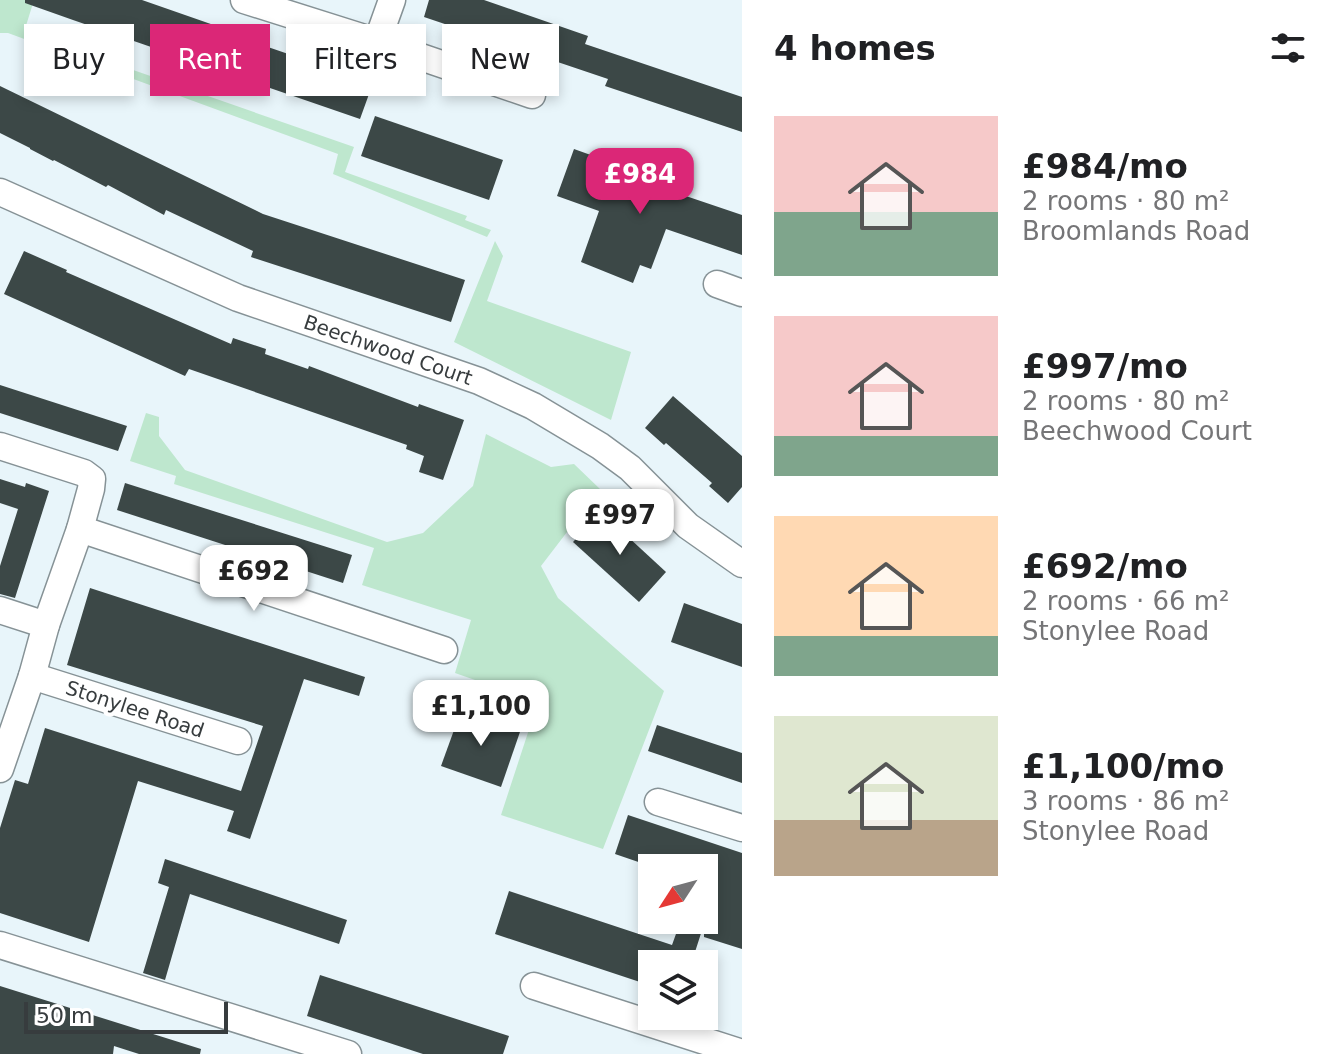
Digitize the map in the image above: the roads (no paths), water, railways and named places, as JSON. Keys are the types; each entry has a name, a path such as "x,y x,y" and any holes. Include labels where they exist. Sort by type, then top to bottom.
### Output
{"street":[{"path":"244,0 320,24"},
{"path":"383,24 392,0"},
{"name":"Beechwood Court","path":"0,192 238,298 479,381 533,406 620,460 688,526 742,564"},
{"path":"717,284 742,293"},
{"path":"0,446 84,473 92,479 80,529 0,769"},
{"path":"80,529 444,650"},
{"path":"0,610 46,625"},
{"name":"Stonylee Road","path":"32,676 238,741"},
{"path":"658,802 742,828"},
{"path":"0,945 348,1054"},
{"path":"534,986 742,1053"}]}
